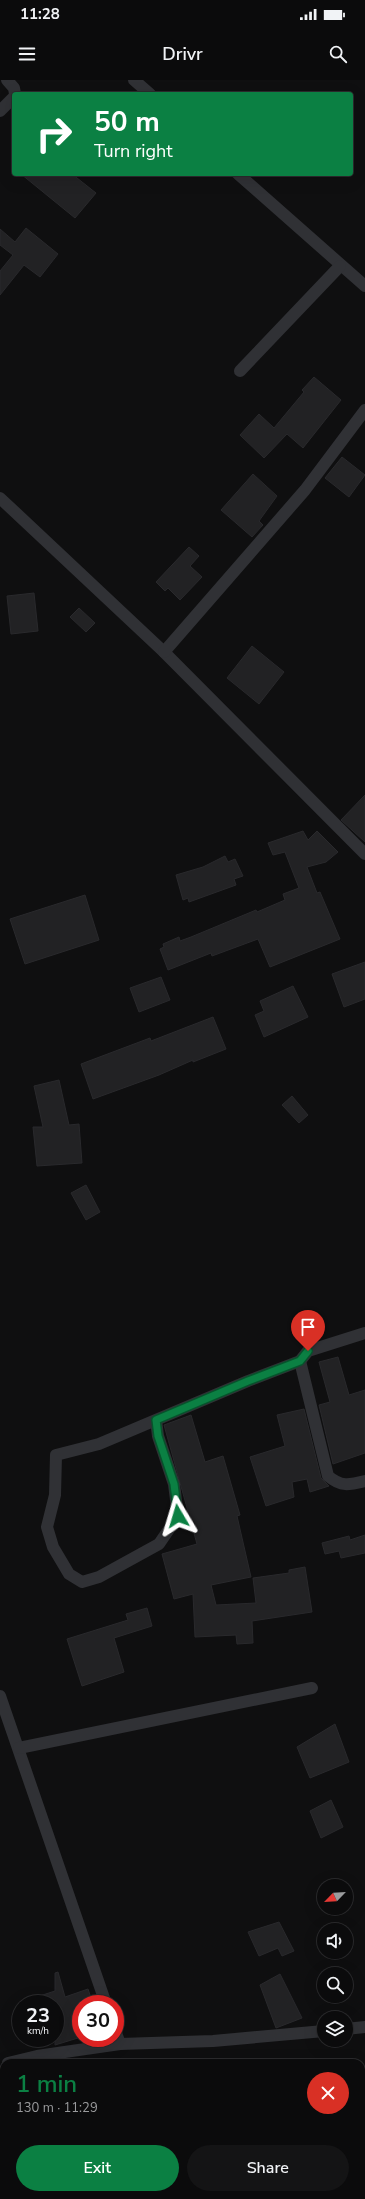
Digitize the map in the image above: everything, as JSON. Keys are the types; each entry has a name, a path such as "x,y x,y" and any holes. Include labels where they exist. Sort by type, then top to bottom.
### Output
{"street":[{"path":"7,80 14,88 14,92"},
{"path":"134,80 148,92"},
{"path":"0,111 12,97"},
{"path":"240,176 340,266 365,286"},
{"path":"240,371 340,266"},
{"path":"164,652 306,490 365,410"},
{"path":"0,498 164,652 365,854"},
{"path":"156,1420 158,1436 174,1484 178,1516 159,1544 99,1577 82,1582 68,1574 53,1547 47,1527 55,1495 56,1455 99,1444 248,1381 300,1361 308,1351 365,1334"},
{"path":"300,1361 328,1476 344,1486 365,1481"},
{"path":"19,1748 312,1688"},
{"path":"0,1696 103,1995"},
{"path":"353,2028 365,2027"},
{"path":"124,2044 213,2041 317,2032"},
{"path":"25,2059 99,2047"}],"building":[{"path":"23,176 75,176 96,193 75,218"},
{"path":"26,228 58,254 40,277 24,265 0,295 0,271 13,255 0,245 0,229 15,242"},
{"path":"314,377 341,400 303,448 287,434 264,458 240,435 259,414 274,428 304,392 302,390"},
{"path":"342,457 365,475 349,497 325,478"},
{"path":"253,474 277,496 259,521 263,525 252,537 221,510"},
{"path":"189,547 199,556 190,566 202,577 180,600 168,588 165,591 156,582"},
{"path":"34,593 38,631 11,634 7,596"},
{"path":"79,608 95,623 86,632 70,617"},
{"path":"252,646 284,672 259,704 227,678"},
{"path":"365,795 365,842 341,820"},
{"path":"303,831 308,840 317,831 338,852 326,862 307,867 317,893 320,892 340,939 270,967 258,939 212,956 211,953 168,970 160,949 164,947 163,944 179,937 180,941 256,910 257,912 285,900 283,894 299,888 285,852 273,855 268,843"},
{"path":"225,856 228,862 235,859 243,876 234,879 236,885 189,902 188,898 183,900 176,875 203,867"},
{"path":"85,895 99,940 25,964 10,919"},
{"path":"365,962 365,999 344,1007 332,974"},
{"path":"161,977 170,1000 139,1012 130,988"},
{"path":"293,986 308,1017 264,1037 255,1015 264,1011 260,1001"},
{"path":"213,1017 226,1049 193,1062 193,1060 159,1075 93,1099 81,1064 150,1038 151,1041"},
{"path":"59,1080 69,1125 79,1124 82,1163 37,1166 33,1127 43,1127 34,1086"},
{"path":"292,1096 308,1115 299,1123 282,1105"},
{"path":"86,1185 100,1212 86,1220 71,1193"},
{"path":"338,1357 349,1395 365,1390 365,1453 333,1464 319,1405 330,1402 319,1362"},
{"path":"304,1409 321,1478 329,1486 310,1492 307,1479 292,1482 294,1497 266,1506 250,1457 285,1446 277,1415"},
{"path":"191,1415 205,1462 223,1456 240,1515 237,1516 251,1577 211,1585 216,1605 256,1603 253,1578 289,1573 289,1570 305,1567 312,1612 252,1621 253,1643 237,1644 236,1635 195,1637 193,1594 174,1599 162,1554 197,1544 164,1425"},
{"path":"365,1535 365,1553 341,1558 339,1551 325,1554 322,1543 349,1536 350,1540"},
{"path":"147,1608 152,1626 114,1638 124,1672 82,1686 67,1639 128,1620 126,1614"},
{"path":"335,1724 349,1762 310,1778 297,1747"},
{"path":"331,1800 343,1827 321,1838 310,1811"},
{"path":"279,1922 294,1951 282,1956 278,1948 259,1956 248,1932"},
{"path":"58,1972 65,1997 88,1989 90,1995 72,1995 72,2040 64,2042 64,1995 43,1995 55,1991 55,1973"},
{"path":"280,1974 302,2018 276,2028 260,1985"}],"route":[{"path":"178,1516 174,1484 158,1436 156,1420 248,1381 300,1361 308,1351"}]}
